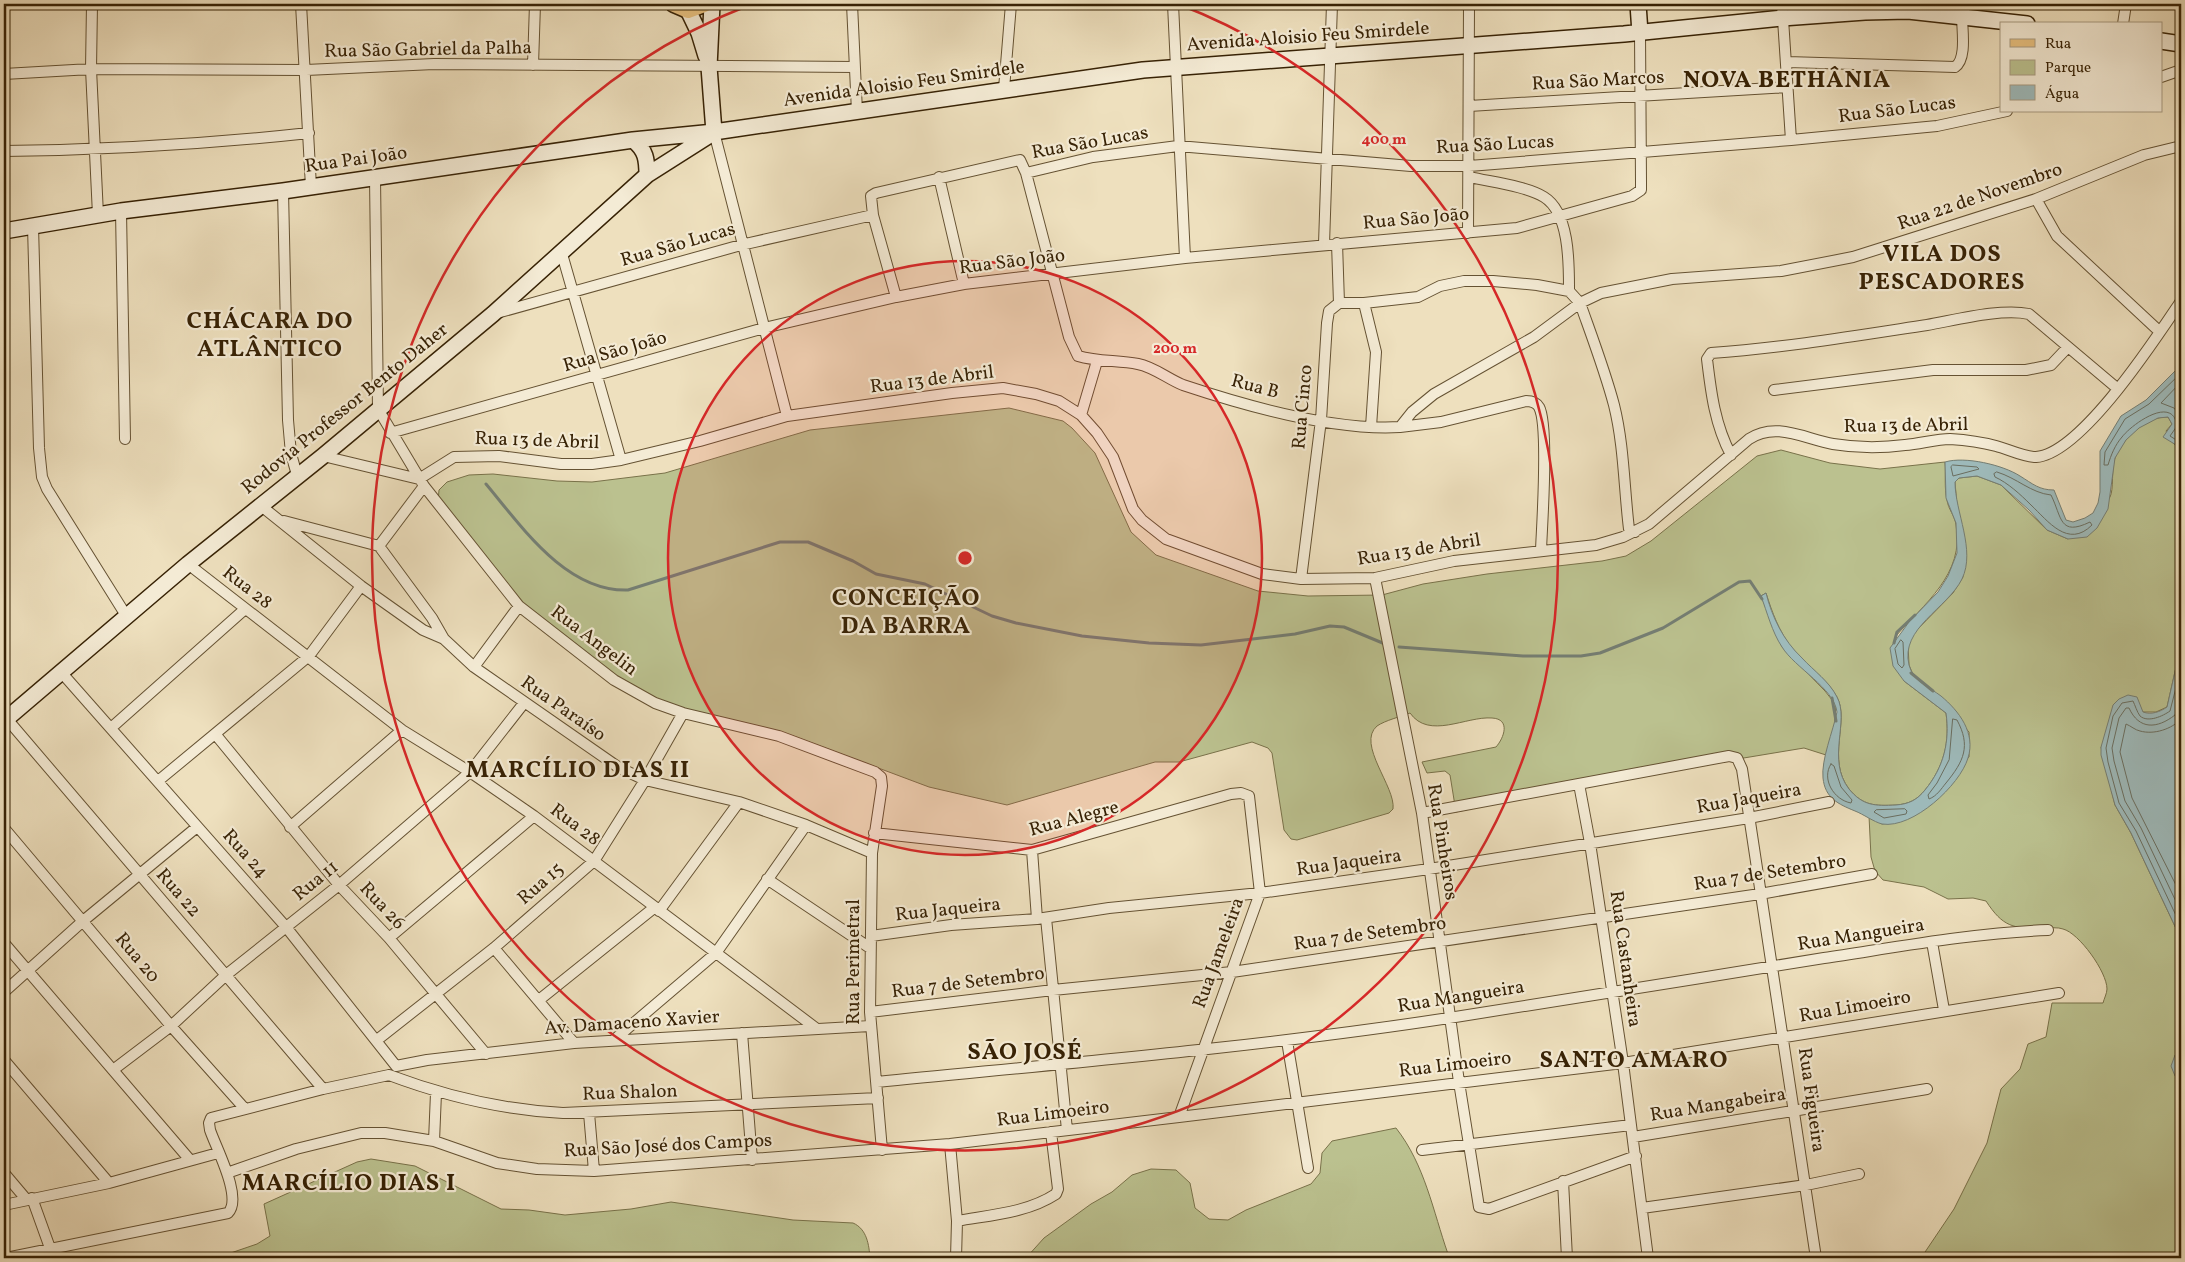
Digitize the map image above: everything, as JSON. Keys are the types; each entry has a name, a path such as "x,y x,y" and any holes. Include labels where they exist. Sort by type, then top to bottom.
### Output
{"main road":[{"path":"681,7 704,4"}],"street":[{"path":"92,4 91,69 98,215"},
{"path":"301,4 312,187"},
{"path":"533,65 535,4"},
{"path":"712,4 709,67 714,132 741,245 787,416"},
{"path":"852,4 857,112"},
{"path":"1004,89 1011,4"},
{"path":"1173,4 1178,146 1185,258"},
{"path":"1324,244 1332,4"},
{"path":"1468,233 1470,177 1469,4"},
{"path":"1638,4 1640,33 1640,153"},
{"path":"2123,22 2126,4"},
{"path":"2176,4 2181,5"},
{"path":"681,7 699,33 709,67"},
{"path":"1782,11 1791,140"},
{"name":"Avenida Aloisio Feu Smirdele","path":"714,132 1004,89 1175,67 1468,44 1640,33 1782,11 1908,11 2011,22"},
{"path":"1787,62 1955,68 1961,58 1962,16"},
{"path":"2162,41 2181,44"},
{"name":"Rua São Gabriel da Palha","path":"4,74 91,69 306,70 434,64 666,64 709,67 854,68"},
{"path":"2162,77 2181,70"},
{"name":"Rua São Marcos","path":"1469,106 1788,87"},
{"name":"Rua São Lucas","path":"493,314 741,245 873,215 871,196 876,193 1015,160 1022,162 1026,173 1092,157 1178,146 1258,151 1327,160 1411,166 1469,166 1640,153 1936,126 2002,112"},
{"name":"Rua Pai João","path":"4,231 98,215 312,187 633,140 714,132"},
{"name":"Rodovia Professor Bento Daher","path":"6,720 188,564 323,456 493,314 562,254 647,175 714,132"},
{"path":"4,151 96,150 240,141 309,133"},
{"path":"633,140 641,146 645,153 647,175"},
{"name":"Rua 22 de Novembro","path":"1580,304 1612,290 1672,279 1781,271 1853,257 2036,199 2144,155 2181,146"},
{"name":"Rua São João","path":"390,432 764,328 896,297 964,284 1185,258 1517,228 1632,196 1641,190 1640,153"},
{"name":"Rua B","path":"1026,173 1074,353 1078,356 1097,362 1138,364 1185,385 1276,411 1371,427 1400,427 1441,422 1526,401 1536,403 1539,407 1543,430 1542,550"},
{"path":"939,177 964,284"},
{"path":"1470,177 1545,197 1559,215 1568,248 1569,291 1580,304 1613,404 1621,444 1622,478 1629,530 1635,532"},
{"path":"375,178 378,409"},
{"path":"283,191 288,420 291,454 297,475"},
{"path":"2036,199 2057,236 2160,332"},
{"path":"120,212 125,439"},
{"path":"873,215 896,297"},
{"path":"33,226 42,477 47,489 127,617"},
{"path":"1336,243 1339,303 1364,303 1418,298 1440,286 1464,281 1528,284 1569,291"},
{"path":"562,254 599,375 621,460"},
{"name":"Rua 13 de Abril","path":"378,546 421,482 450,459 464,456 499,456 561,464 592,464 621,460 700,442 787,416 952,393 1003,388 1036,394 1059,401 1081,415 1097,433 1113,457 1133,509 1152,530 1181,545 1262,574 1301,579 1375,578 1454,562 1596,545 1635,532 1661,514 1755,435 1782,431 1850,446 1882,448 1948,439 1995,446 2033,457 2043,456 2068,442 2118,389 2181,302"},
{"name":"Rua Cinco","path":"1301,579 1321,420 1327,323 1329,312 1339,303"},
{"path":"1364,303 1376,352 1371,427"},
{"path":"1400,427 1412,412 1434,394 1534,337 1580,304"},
{"path":"1731,455 1722,439 1715,415 1708,355 2014,313 2029,314 2118,389"},
{"path":"1774,390 1933,370 2026,370 2051,365 2068,347"},
{"path":"1081,415 1097,362"},
{"name":"Rua Angelin","path":"378,409 421,482 519,606 614,680 655,703 683,713 779,736 880,775"},
{"path":"323,456 421,482"},
{"name":"Rua Paraíso","path":"260,505 362,586 423,630 444,639"},
{"name":"Rua Paraíso","path":"281,520 378,546 432,618 444,639 474,667 597,754 645,780 739,802 806,825 872,853"},
{"name":"Rua 28","path":"188,564 402,730 470,772 534,816 817,1029"},
{"name":"Rua Pinheiros","path":"1375,578 1422,813 1458,1082 1477,1203 1481,1209 1489,1210 1563,1181"},
{"path":"158,780 216,735 309,656 362,586"},
{"path":"474,667 519,606"},
{"path":"111,728 244,609"},
{"name":"Rua 24","path":"61,672 286,927 396,1066"},
{"name":"Rua 11","path":"113,1070 171,1026 226,975 339,885 470,772 524,703"},
{"name":"Rua 15","path":"377,1040 494,948 594,861 645,780 683,713"},
{"name":"Rua 22","path":"6,720 323,1089"},
{"path":"290,827 402,730"},
{"name":"Rua 26","path":"216,735 339,885 389,938 486,1054"},
{"name":"Rua Figueira","path":"1579,784 1729,756 1737,758 1742,769 1816,1258"},
{"name":"Rua Perimetral","path":"880,775 882,786 872,853 870,1026 877,1082 882,1150"},
{"path":"1422,813 1579,784"},
{"name":"Rua Castanheira","path":"1579,784 1590,843 1623,1063 1648,1258"},
{"name":"Rua Alegre","path":"874,834 1032,850 1231,794 1241,793 1249,796"},
{"name":"Rua Jameleira","path":"1179,1117 1260,893 1249,796"},
{"path":"539,1000 657,909 739,802"},
{"name":"Rua Jaqueira","path":"871,936 951,926 1042,918 1109,908 1260,893 1429,869 1749,818 1829,802"},
{"path":"389,938 534,816"},
{"path":"615,1040 716,953 806,825"},
{"path":"4,992 83,920 140,876 197,827"},
{"name":"Rua 20","path":"4,828 171,1026 244,1109"},
{"path":"1032,850 1053,990 1058,1063 1067,1130"},
{"name":"Rua 7 de Setembro","path":"870,1012 1053,990 1232,972 1760,894 1872,874"},
{"path":"767,879 870,948"},
{"name":"Rua Mangueira","path":"877,1082 1287,1041 1450,1018 1611,990 1932,942 2003,932 2048,930"},
{"path":"1932,942 1944,1010"},
{"path":"4,943 190,1160"},
{"path":"494,948 574,1043"},
{"name":"Rua Limoeiro","path":"882,1150 950,1144 1623,1063 2059,993"},
{"name":"Av. Damaceno Xavier","path":"396,1066 426,1060 574,1043 870,1026"},
{"path":"742,1033 752,1160"},
{"path":"1287,1041 1308,1168"},
{"path":"4,1060 109,1183"},
{"path":"6,1258 224,1214 230,1211 232,1193 227,1174 210,1130 210,1121 217,1116 244,1109 389,1075 396,1066"},
{"name":"Rua Shalon","path":"389,1075 436,1093 523,1111 589,1113 878,1098"},
{"name":"Rua Mangabeira","path":"1633,1136 1927,1089"},
{"path":"434,1141 436,1093"},
{"path":"589,1113 594,1171"},
{"name":"Rua Mangabeira","path":"1422,1150 1467,1143 1630,1125"},
{"path":"957,1221 1009,1212 1040,1204 1056,1194 1058,1188 1051,1132"},
{"name":"Rua São José dos Campos","path":"227,1174 296,1149 361,1133 385,1133 434,1141 497,1163 537,1169 594,1171 882,1150"},
{"path":"950,1144 957,1221 956,1258"},
{"path":"4,1205 29,1198 109,1183 218,1153"},
{"path":"1567,1258 1563,1181 1636,1156"},
{"path":"4,1173 29,1198 50,1248"},
{"path":"1642,1208 1806,1185 1859,1174"}],"green space":[{"path":"1009,408 1063,421 1072,428 1095,453 1131,532 1156,555 1258,591 1308,596 1382,595 1423,584 1487,574 1602,561 1626,556 1651,541 1757,456 1781,450 1830,463 1880,469 1945,462 1946,495 1956,525 1957,543 1954,559 1940,587 1895,637 1904,681 1946,713 1946,744 1941,763 1925,790 1916,799 1905,804 1870,804 1854,795 1842,777 1839,765 1841,717 1837,697 1827,683 1791,647 1776,621 1766,593 1761,596 1782,647 1836,705 1834,730 1826,755 1804,748 1587,784 1456,812 1450,775 1445,771 1427,773 1422,762 1496,747 1503,734 1504,725 1498,719 1482,718 1448,725 1427,725 1418,721 1410,713 1377,726 1372,734 1371,743 1374,754 1389,789 1393,809 1389,813 1297,840 1291,839 1284,830 1272,753 1268,748 1252,742 1179,762 1155,762 1007,805 929,787 793,736 711,718 630,689 527,608 438,502 439,490 447,482 469,475 493,474 557,481 592,482 665,473 810,430"},
{"path":"2168,417 2172,424 2166,431 2174,444 2181,448 2181,645 2167,707 2156,712 2143,712 2101,747 2115,805 2131,833 2181,939 2181,1049 2175,1055 2179,1076 2181,1074 2181,1258 1921,1258 1954,1209 1987,1143 2001,1089 2020,1069 2028,1044 2046,1037 2052,1003 2103,1003 2107,989 2102,973 2091,954 2069,932 2059,928 2024,928 2010,925 1992,910 1986,901 1973,898 1948,899 1924,887 1883,880 1875,871 1871,857 1869,816 1882,824 1897,822 1969,757 1969,732 1926,686 1914,677 1909,665 1908,644 1913,634 1953,593 1963,577 1955,482 1959,478 1977,476 2001,485 2047,530 2068,539 2110,497 2114,462 2123,443 2136,430 2151,420"},
{"path":"1396,1128 1406,1142 1421,1173 1448,1254 1456,1258 1026,1258 1044,1238 1091,1204 1112,1192 1132,1175 1151,1169 1176,1170 1190,1183 1195,1208 1209,1219 1228,1220 1246,1210 1311,1184 1320,1173 1322,1153 1332,1141"},
{"path":"371,1159 415,1166 501,1209 529,1210 565,1215 631,1209 671,1202 793,1220 853,1223 864,1233 868,1243 870,1258 216,1258 257,1244 270,1236 264,1204 357,1162"}],"water":[{"path":"2181,365 2181,448 2163,437 2172,424 2168,417 2158,418 2139,428 2126,440 2115,458 2108,509 2097,528 2087,537 2068,539 2047,530 2029,510 2001,485 1977,476 1959,478 1955,482 1966,543 1966,568 1955,590 1918,629 1911,640 1908,652 1909,665 1914,675 1948,702 1964,723 1970,740 1968,758 1956,780 1934,803 1907,820 1894,824 1879,823 1843,806 1833,799 1826,791 1823,771 1825,754 1837,712 1834,703 1822,686 1796,663 1782,647 1761,596 1766,593 1771,611 1789,644 1826,681 1837,697 1841,717 1839,765 1842,777 1849,789 1859,799 1870,804 1896,805 1912,801 1932,781 1941,763 1947,734 1946,713 1904,681 1893,666 1890,648 1909,622 1938,592 1948,576 1957,553 1956,523 1946,498 1945,462 1953,460 1973,461 2004,468 2040,488 2054,490 2066,520 2073,522 2085,518 2093,513 2098,503 2100,492 2100,451 2121,416 2146,400"},
{"path":"2181,645 2181,939 2131,833 2115,805 2101,755 2101,747 2113,705 2119,699 2128,695 2137,697 2143,712 2146,713 2155,712 2167,707"},
{"path":"2181,1049 2181,1074 2175,1076 2171,1066 2175,1055"}],"waterway":[{"path":"486,484 530,537 547,554 565,569 585,580 606,588 628,590 780,542 808,542 853,561 876,574 925,584 992,616 1016,623 1082,636 1149,643 1201,645 1295,634 1330,626 1344,627 1385,644"},
{"path":"1399,647 1523,656 1581,656 1600,653 1663,628 1739,582 1750,581 1762,599"},
{"path":"1894,643 1897,632 1915,615"},
{"path":"1911,673 1933,691"},
{"path":"1832,698 1836,721"}],"district":[{"name":"NOVA BETHÂNIA","path":"1787,81"},
{"name":"VILA DOS PESCADORES","path":"1942,269"},
{"name":"CHÁCARA DO ATLÂNTICO","path":"270,336"},
{"name":"CONCEIÇÃO DA BARRA","path":"906,613"},
{"name":"MARCÍLIO DIAS II","path":"578,771"},
{"name":"SÃO JOSÉ","path":"1025,1053"},
{"name":"SANTO AMARO","path":"1634,1061"},
{"name":"MARCÍLIO DIAS I","path":"349,1184"}]}
